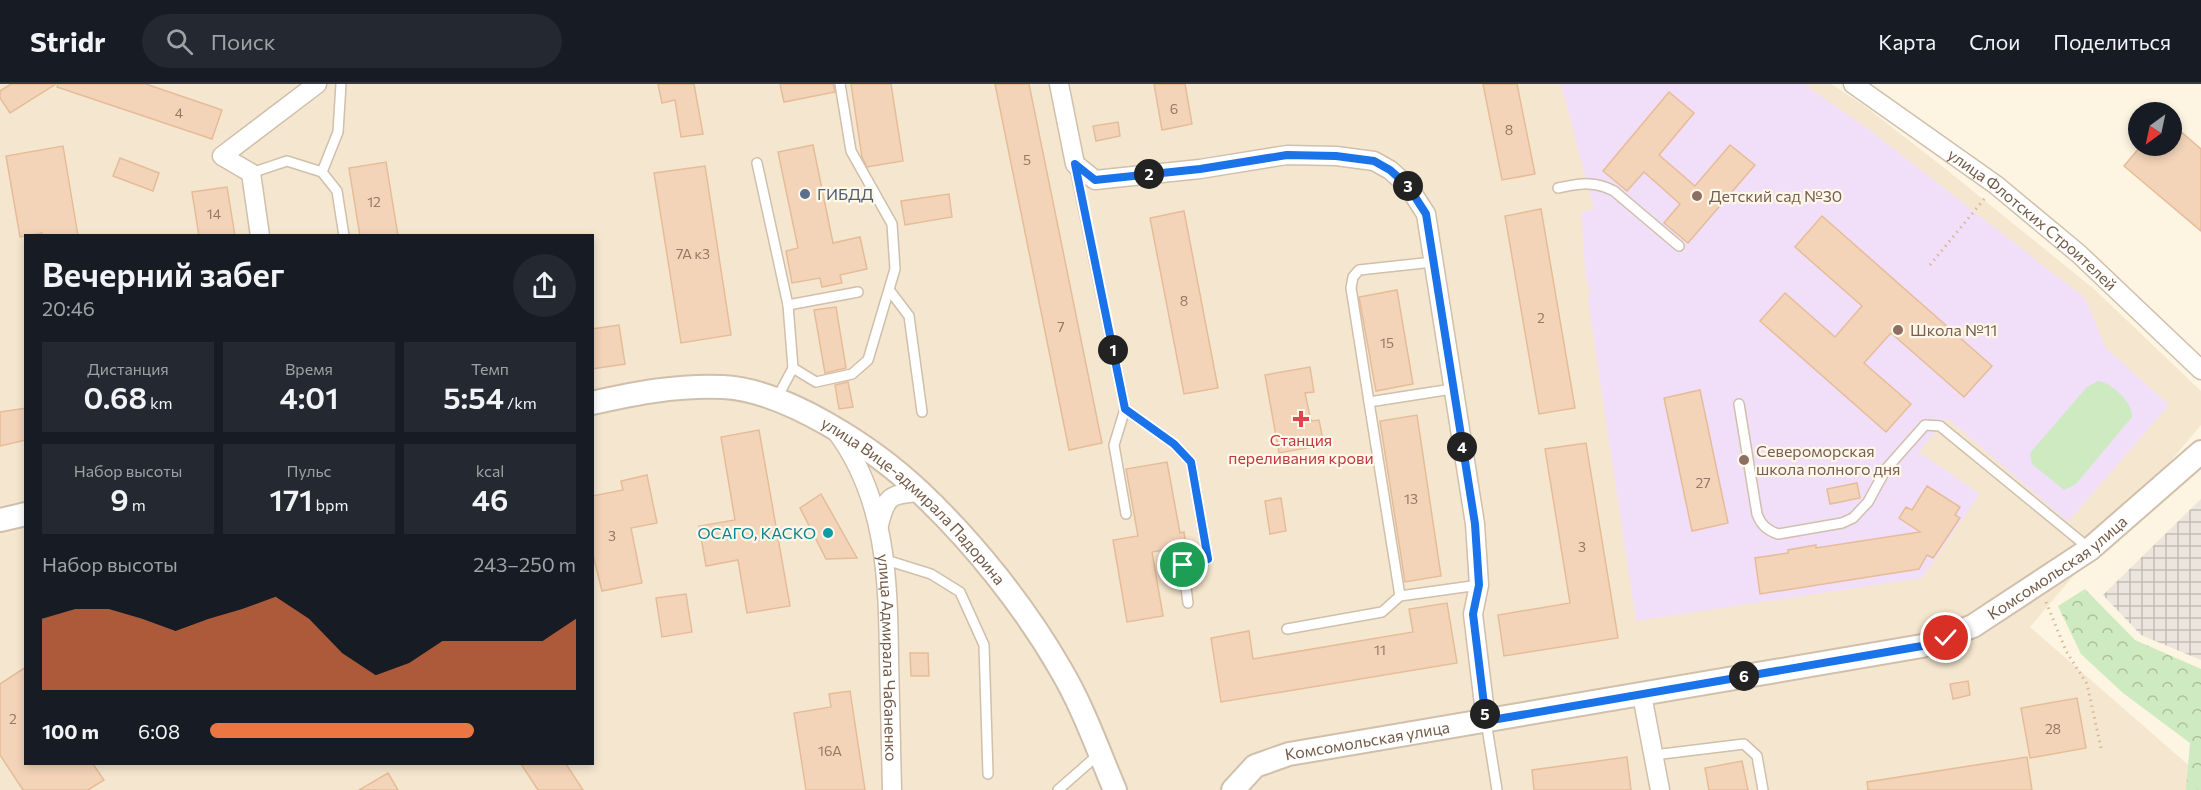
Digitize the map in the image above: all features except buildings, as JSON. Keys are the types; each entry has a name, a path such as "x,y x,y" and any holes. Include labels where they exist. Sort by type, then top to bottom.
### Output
{"street":[{"path":"260,234 251,173 222,156 317,84"},
{"path":"1059,84 1075,164 1095,180 1200,169 1287,155 1336,156 1374,161 1408,186 1426,214 1475,524 1479,585 1473,614 1486,721"},
{"name":"улица Флотских Строителей","path":"1853,84 1996,185 2079,254 2201,369"},
{"name":"улица Вице-адмирала Падорина","path":"594,403 655,389 724,387 777,398 834,428 920,492 1021,608 1062,671 1115,790"},
{"name":"улица Адмирала Чабаненко","path":"834,428 848,447 865,481 879,525 886,560 892,790"},
{"name":"Комсомольская улица","path":"1233,790 1256,766 1288,754 1922,646 1973,626 2090,549 2201,452"},
{"path":"879,525 884,504 895,494 920,492"},
{"path":"0,520 24,514"},
{"path":"1642,695 1660,790"}],"lane":[{"path":"322,172 338,132 341,84"},
{"path":"793,368 816,382 852,374 868,360 895,269 892,224 851,151 840,84"},
{"path":"251,173 287,161 322,172 337,191 344,234"},
{"path":"758,163 788,305 793,368 777,398"},
{"path":"1075,164 1125,409 1114,445 1126,514"},
{"path":"1558,188 1587,182 1604,185 1679,246"},
{"path":"1400,596 1351,288 1353,277 1359,270 1433,262"},
{"path":"890,291 909,316 922,411"},
{"path":"788,305 858,292"},
{"path":"1369,402 1452,389"},
{"path":"1739,404 1757,514 1761,524 1769,531 1778,534 1842,523 1853,518 1868,502 1886,469 1925,425 1932,423 1940,426 2090,549"},
{"path":"1125,409 1174,444 1191,462 1208,559 1183,565 1188,603"},
{"path":"886,560 931,574 960,592 984,645 988,774"},
{"path":"1287,629 1382,612 1400,596 1479,585"},
{"path":"1486,721 1497,790"},
{"path":"1654,756 1744,744 1757,756 1763,790"},
{"path":"1058,790 1099,754"}],"path":[{"path":"1930,265 1996,185"},
{"path":"2038,583 2066,651 2087,684 2101,748"}],"shaded area":[{"path":"0,84 1831,84 1862,104 1947,170 2094,289 2201,391 2201,425 2030,627 2201,776 2191,790 0,790"},
{"path":"1561,84 1804,84 1867,128 2085,298 2106,348 2169,405 2068,522 1947,418 1919,452 1980,494 1922,578 1636,621 1588,299 1590,290 1586,280 1581,212 1594,209"},
{"path":"2201,499 2201,660 2141,635 2103,595"}],"green space":[{"path":"2098,381 2121,394 2129,406 2132,417 2076,484 2064,490 2032,464 2030,453 2087,387"},
{"path":"2085,589 2135,640 2201,669 2201,790 2186,790 2190,743 2123,693 2081,654 2058,606"}],"place":[{"name":"ГИБДД","path":"805,194"},
{"name":"Детский сад №30","path":"1697,196"},
{"name":"Школа №11","path":"1898,330"},
{"name":"Станция переливания крови","path":"1301,419"},
{"name":"Североморская школа полного дня","path":"1744,460"},
{"name":"ОСАГО, КАСКО","path":"828,533"}],"route":[{"path":"1183,565 1208,559 1191,462 1174,444 1125,409 1075,164 1095,180 1200,169 1287,155 1336,156 1374,161 1390,170 1408,186 1426,214 1475,524 1479,585 1473,614 1486,721 1879,651 1922,646 1946,638"}]}
